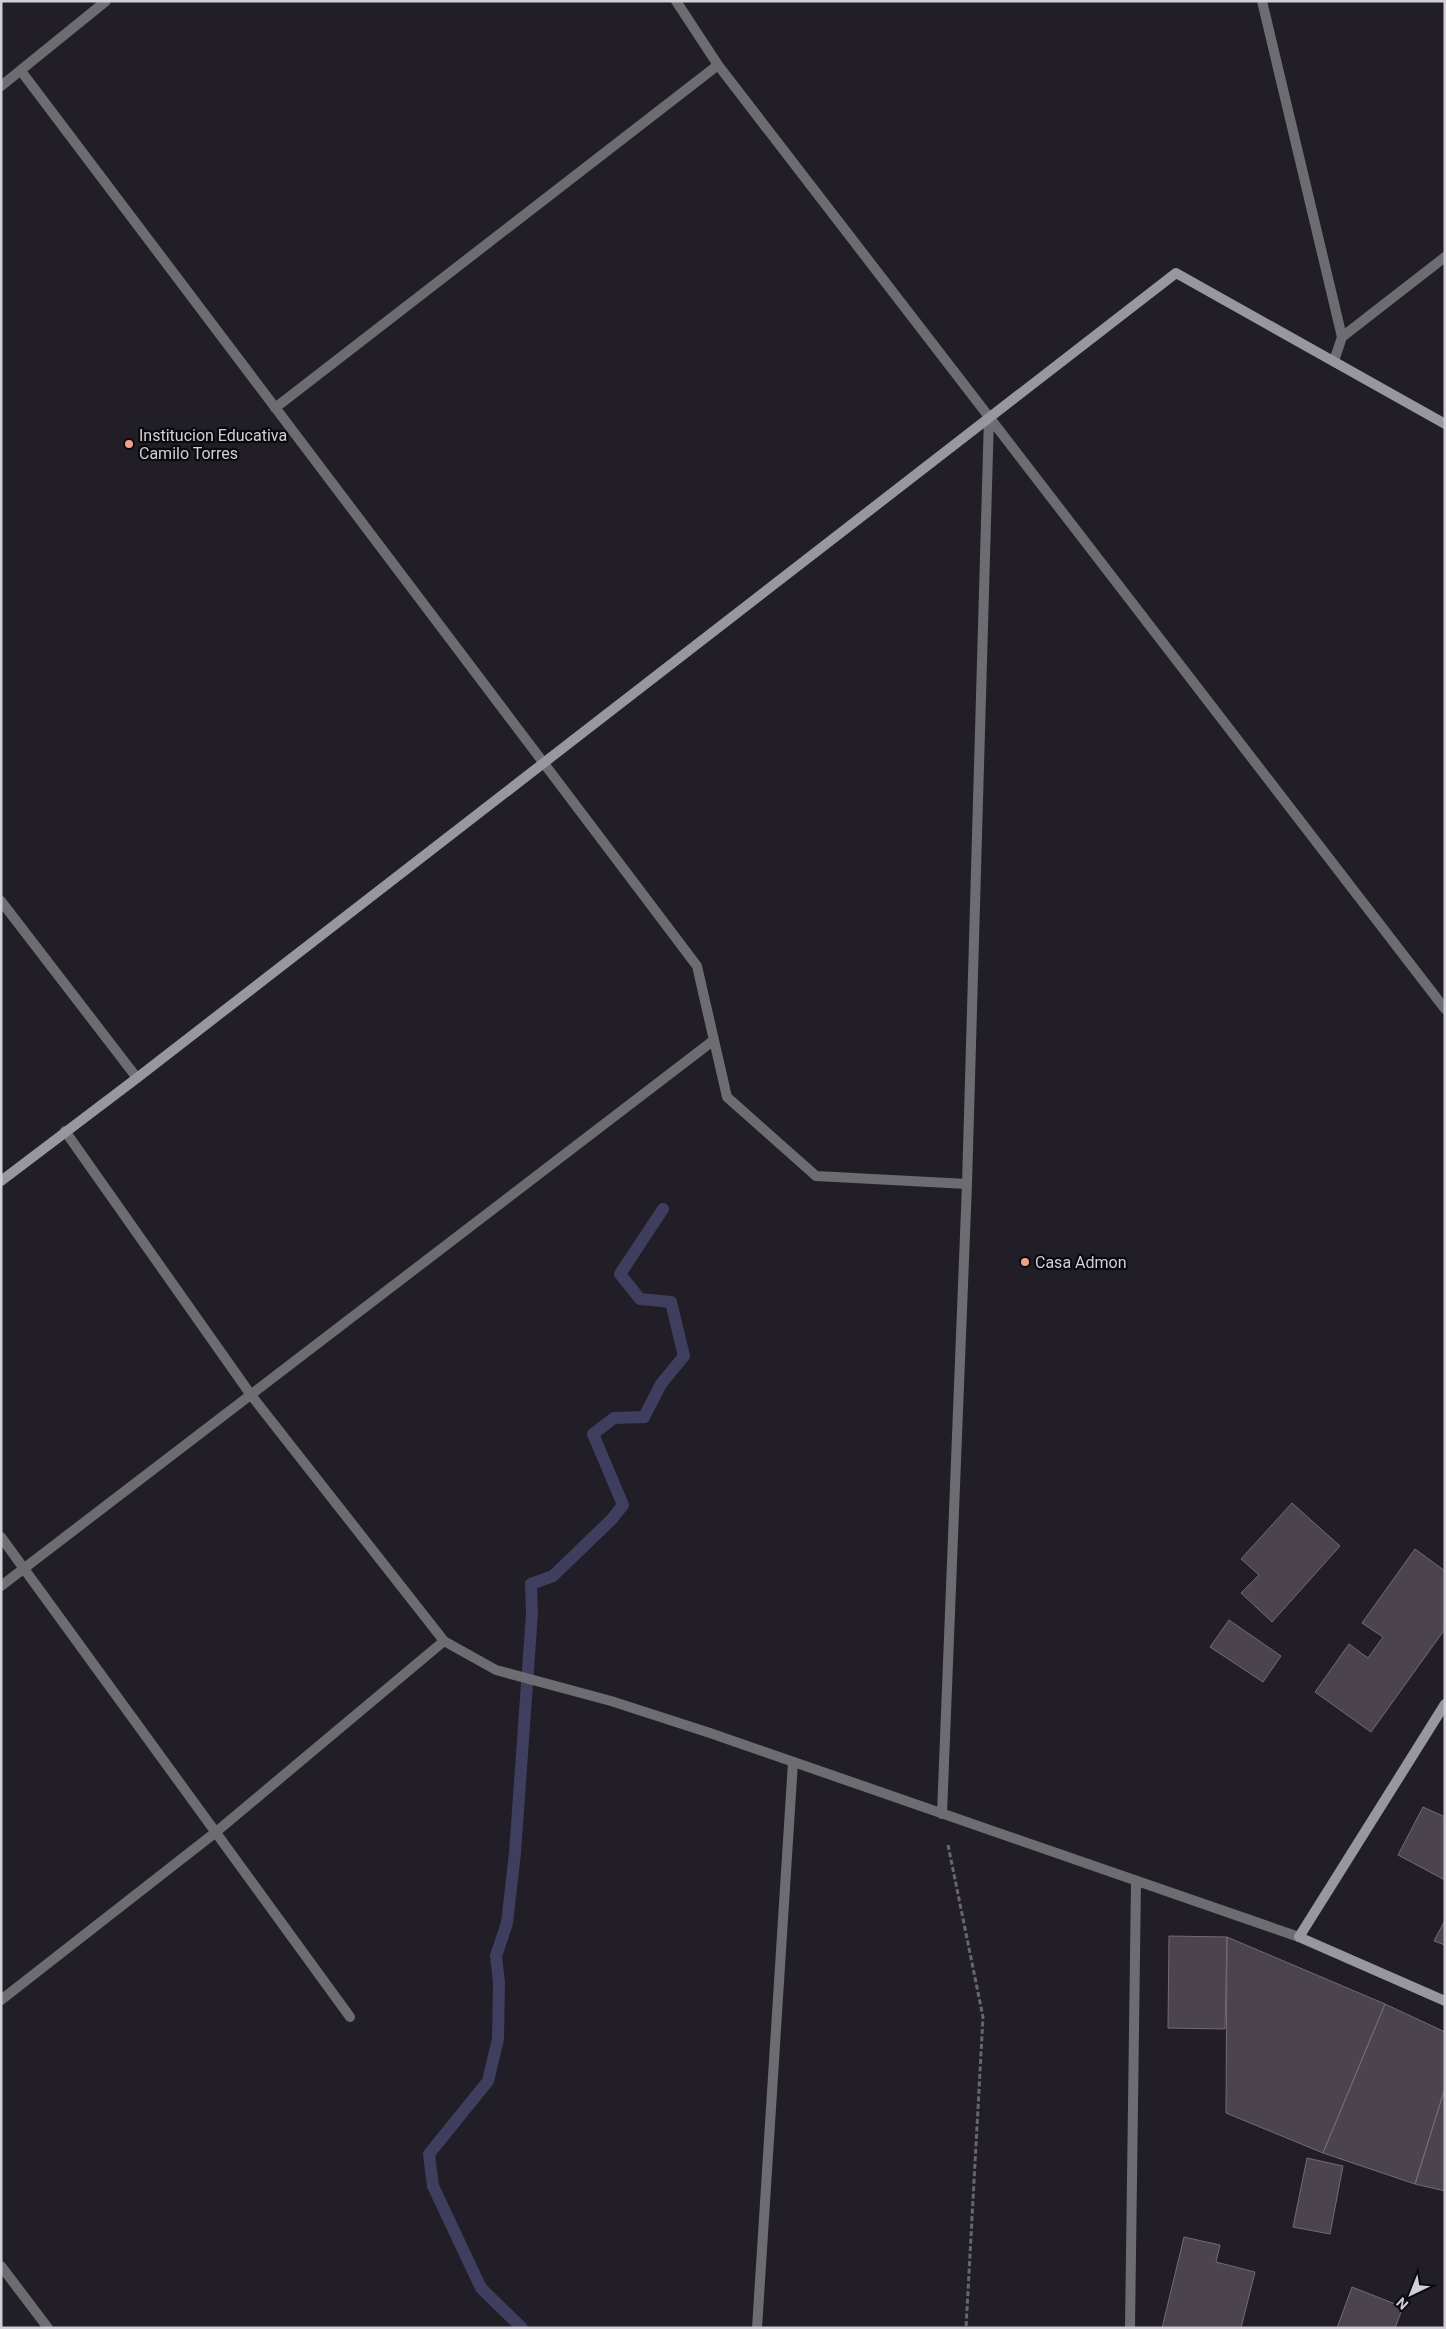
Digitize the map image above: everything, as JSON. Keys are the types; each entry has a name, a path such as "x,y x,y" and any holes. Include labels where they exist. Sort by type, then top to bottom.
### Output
{"street":[{"path":"1,86 106,1"},
{"path":"1262,1 1342,337 1334,361"},
{"path":"682,3 718,65 1445,1009"},
{"path":"275,408 718,65"},
{"path":"21,71 697,966 727,1097 816,1176 967,1184"},
{"path":"1342,337 1445,257"},
{"path":"1,1180 137,1078 1176,273 1445,424"},
{"path":"942,1814 967,1184 989,418"},
{"path":"1,901 137,1078"},
{"path":"1,1586 714,1040"},
{"path":"65,1131 251,1395 444,1641 496,1670 611,1702 793,1762 1299,1937 1445,2001"},
{"path":"1,1537 350,2017"},
{"path":"1,2000 216,1832 444,1641"},
{"path":"1299,1937 1445,1704"},
{"path":"757,2328 793,1762"},
{"path":"1130,2328 1136,1880"},
{"path":"1,2266 48,2328"}],"path":[{"path":"942,1814 983,2017 966,2328"}],"building":[{"path":"1292,1503 1340,1546 1272,1622 1241,1593 1259,1575 1241,1559"},
{"path":"1415,1549 1445,1571 1445,1629 1371,1732 1315,1692 1349,1644 1368,1658 1383,1637 1362,1623"},
{"path":"1229,1620 1281,1656 1263,1682 1210,1647"},
{"path":"1423,1807 1445,1817 1445,1880 1398,1855"},
{"path":"1445,1920 1445,1945 1434,1941"},
{"path":"1169,1936 1227,1937 1225,2029 1168,2028"},
{"path":"1227,1937 1385,2004 1323,2153 1226,2113"},
{"path":"1385,2004 1445,2032 1445,2088 1415,2184 1323,2153"},
{"path":"1445,2088 1445,2191 1415,2184"},
{"path":"1307,2158 1343,2166 1330,2234 1293,2227"},
{"path":"1184,2237 1220,2245 1216,2262 1255,2272 1241,2328 1162,2328"},
{"path":"1352,2287 1403,2307 1395,2328 1337,2328"}],"waterway":[{"path":"522,2328 481,2288 433,2186 429,2154 488,2081 498,2039 499,1983 496,1956 507,1923 515,1853 532,1613 531,1584 553,1576 612,1519 623,1505 593,1434 614,1418 644,1417 661,1384 684,1356 671,1302 640,1299 620,1274 663,1209"}],"place":[{"name":"Institucion Educativa Camilo Torres","path":"129,444"},
{"name":"Casa Admon","path":"1025,1262"}]}
